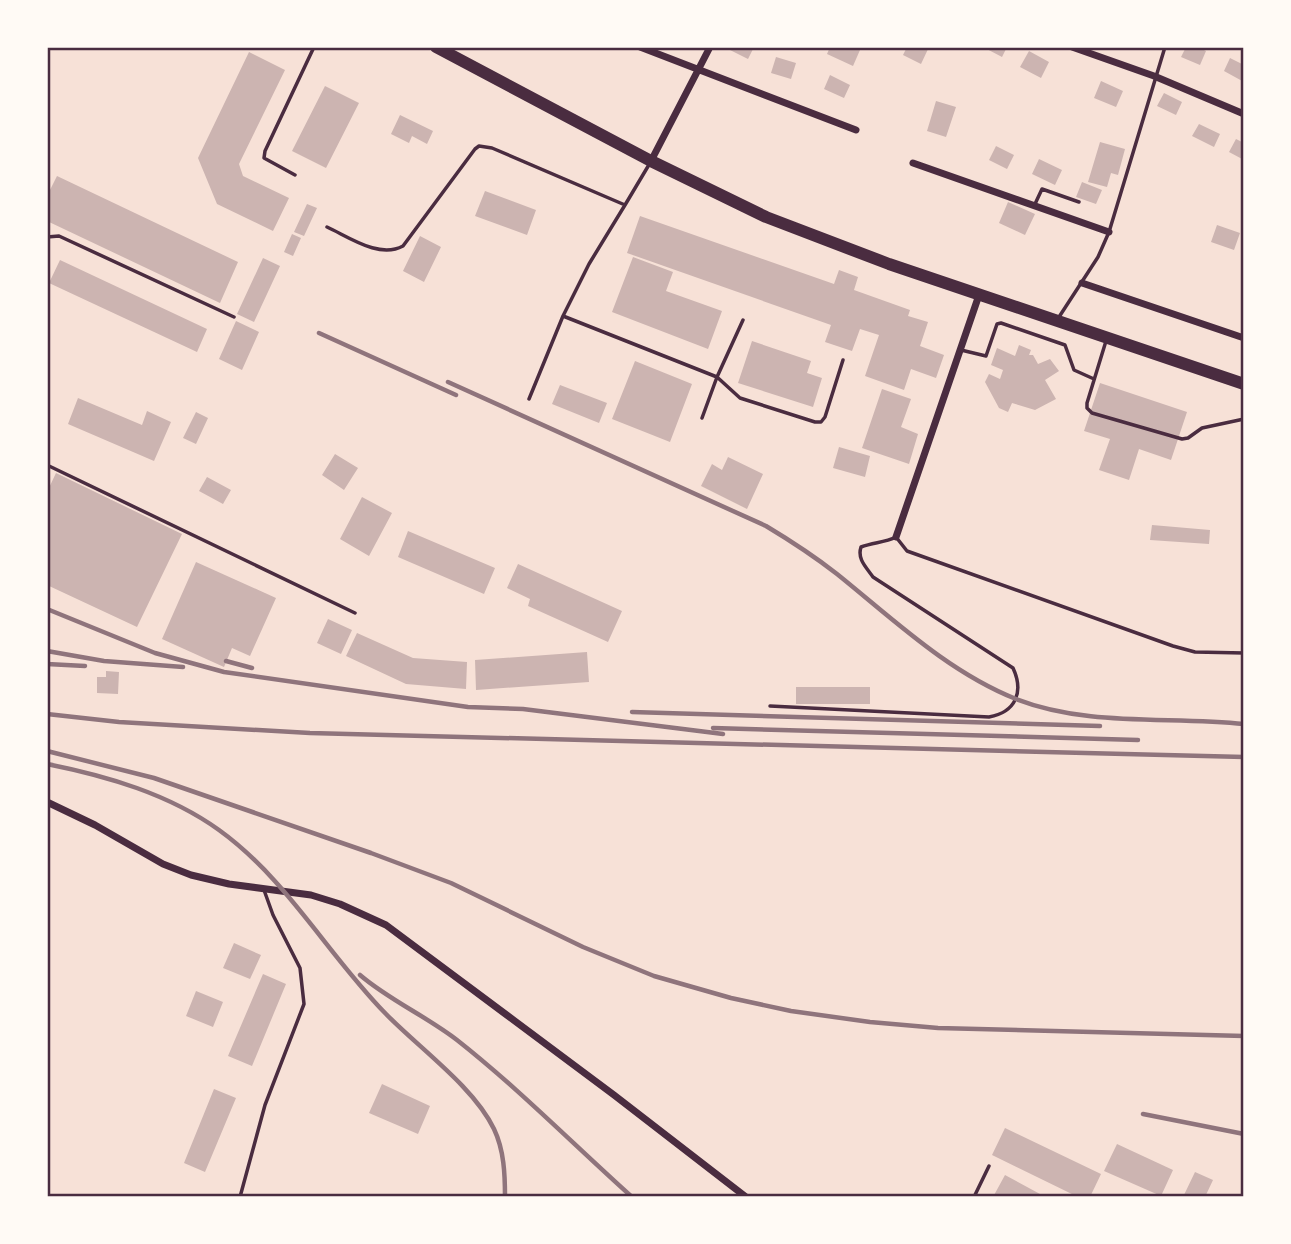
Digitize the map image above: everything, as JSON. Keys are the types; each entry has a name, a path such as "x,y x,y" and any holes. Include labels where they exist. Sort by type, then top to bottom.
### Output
{"main road":[{"path":"436,47 723,197 828,242 1055,322 1244,384"}],"street":[{"path":"640,47 700,69 751,92 856,130"},
{"path":"651,161 710,47"},
{"path":"1072,47 1154,76 1244,114"},
{"path":"913,163 1109,232"},
{"path":"1082,283 1244,338"},
{"path":"896,537 979,295"},
{"path":"47,802 95,825 163,864 191,875 229,884 312,895 340,904 386,925 746,1197"}],"lane":[{"path":"295,175 264,158 265,151 314,47"},
{"path":"1055,322 1098,257 1109,232 1154,76 1165,47"},
{"path":"327,227 374,248 394,251 403,246 479,146 492,148 625,205"},
{"path":"529,399 563,316 589,264 651,161"},
{"path":"1034,206 1042,189 1079,202"},
{"path":"47,237 59,236 234,317"},
{"path":"563,316 717,377 740,398 814,422 821,422 825,417 843,360"},
{"path":"702,418 743,320"},
{"path":"961,350 986,356 997,324 1001,323 1065,345 1074,370 1094,379"},
{"path":"1107,338 1087,403 1087,408 1092,413 1173,438 1188,438 1202,428 1244,419"},
{"path":"47,426 47,465 355,613"},
{"path":"770,706 989,717 1003,715 1011,707 1018,690 1018,679 1013,668 873,577 862,563 859,554 861,547 884,543 896,537 907,551 1173,646 1195,652 1244,653"},
{"path":"240,1197 265,1105 304,1004 300,968 273,915 263,888"},
{"path":"974,1197 989,1166"}],"building":[{"path":"724,47 754,47 748,59"},
{"path":"830,47 853,47 860,50 853,66 827,54"},
{"path":"907,47 929,47 921,64 903,55"},
{"path":"983,47 1007,47 1002,57"},
{"path":"1186,47 1198,47 1206,51 1200,65 1181,57"},
{"path":"1029,51 1049,62 1041,78 1020,67"},
{"path":"249,52 285,70 239,164 243,176 289,198 273,231 217,204 198,158"},
{"path":"776,57 796,63 791,79 771,73"},
{"path":"1230,58 1244,65 1244,82 1224,71"},
{"path":"830,75 850,85 844,98 824,89"},
{"path":"1101,81 1123,91 1116,107 1094,98"},
{"path":"325,86 359,103 326,168 292,151"},
{"path":"1164,93 1182,102 1176,115 1157,106"},
{"path":"936,101 956,107 946,137 927,131"},
{"path":"400,115 433,131 427,144 412,136 409,143 391,134"},
{"path":"1199,124 1220,134 1214,147 1192,136"},
{"path":"1236,139 1244,143 1244,160 1229,152"},
{"path":"1100,142 1125,149 1118,175 1111,173 1107,187 1088,182"},
{"path":"996,146 1014,155 1007,169 989,160"},
{"path":"1039,159 1062,170 1055,185 1032,174"},
{"path":"57,176 238,262 220,303 47,221 47,196"},
{"path":"1082,182 1102,190 1096,204 1076,197"},
{"path":"485,191 536,210 527,235 475,216"},
{"path":"1008,202 1035,214 1025,235 999,223"},
{"path":"307,204 317,208 304,236 294,232"},
{"path":"640,216 834,284 839,270 858,277 854,290 910,310 908,316 928,322 920,346 944,355 936,378 911,369 904,390 865,376 879,335 860,329 852,351 825,342 831,325 627,253"},
{"path":"1217,225 1240,233 1234,250 1211,242"},
{"path":"292,234 301,238 293,256 284,252"},
{"path":"420,236 441,247 424,282 403,271"},
{"path":"633,257 673,272 666,291 722,311 708,349 612,312"},
{"path":"263,258 280,266 254,322 237,314"},
{"path":"60,260 207,329 197,352 49,283"},
{"path":"236,321 259,332 242,370 219,359"},
{"path":"752,341 811,361 807,373 822,378 813,407 738,383"},
{"path":"1019,345 1031,350 1029,355 1033,355 1038,364 1050,359 1059,371 1045,380 1056,399 1035,410 1012,403 1008,412 999,408 985,382 989,374 1000,379 1003,370 991,365 997,348 1015,356"},
{"path":"635,361 692,384 670,442 612,419"},
{"path":"1100,383 1187,412 1171,460 1139,449 1129,480 1099,470 1110,439 1084,431"},
{"path":"560,385 607,403 599,423 552,404"},
{"path":"882,389 911,399 901,427 918,434 909,464 862,448"},
{"path":"78,398 142,425 147,411 171,422 154,461 68,424"},
{"path":"196,412 208,418 196,444 183,438"},
{"path":"839,447 870,456 865,477 833,468"},
{"path":"335,454 358,468 344,490 322,475"},
{"path":"728,457 763,474 747,509 701,486 712,464 722,470"},
{"path":"56,473 182,534 137,627 47,585 47,492"},
{"path":"207,477 231,490 223,504 199,491"},
{"path":"362,497 392,513 369,556 340,539"},
{"path":"1152,525 1210,530 1209,544 1150,540"},
{"path":"408,531 495,568 484,594 398,557"},
{"path":"196,562 276,598 250,656 232,648 224,667 162,639"},
{"path":"518,564 622,611 608,642 528,606 530,599 507,588"},
{"path":"328,619 352,630 341,654 317,643"},
{"path":"357,633 413,658 467,662 466,689 406,684 346,656"},
{"path":"587,652 589,682 476,690 475,660"},
{"path":"106,671 119,672 118,694 97,693 97,677 106,677"},
{"path":"796,687 870,687 870,704 796,704"},
{"path":"234,943 261,955 250,979 223,968"},
{"path":"263,974 286,984 252,1066 228,1056"},
{"path":"196,991 223,1002 213,1027 186,1016"},
{"path":"382,1084 430,1106 418,1134 369,1113"},
{"path":"214,1089 236,1098 205,1172 184,1163"},
{"path":"1005,1128 1101,1174 1090,1197 1078,1197 992,1155"},
{"path":"1117,1144 1173,1170 1161,1196 1104,1171"},
{"path":"1195,1172 1213,1180 1205,1197 1183,1197"},
{"path":"1005,1175 1040,1194 1038,1197 993,1197"}],"railway":[{"path":"319,333 456,395"},
{"path":"448,382 766,526 828,567 944,659 991,688 1016,699 1071,714 1244,724"},
{"path":"47,609 155,653 224,672 468,707 523,709 723,734"},
{"path":"47,651 104,661 183,667"},
{"path":"226,661 252,668"},
{"path":"47,664 85,666"},
{"path":"632,712 1100,726"},
{"path":"47,714 119,722 310,733 1244,757"},
{"path":"713,728 1138,740"},
{"path":"47,751 154,778 371,853 451,883 583,947 654,976 731,998 791,1011 938,1028 1244,1036"},
{"path":"47,764 115,781 179,806 219,830 266,871 365,991 399,1027 460,1083 485,1113 500,1145 505,1197"},
{"path":"360,975 445,1031 480,1058 632,1197"},
{"path":"1143,1114 1244,1134"}]}
